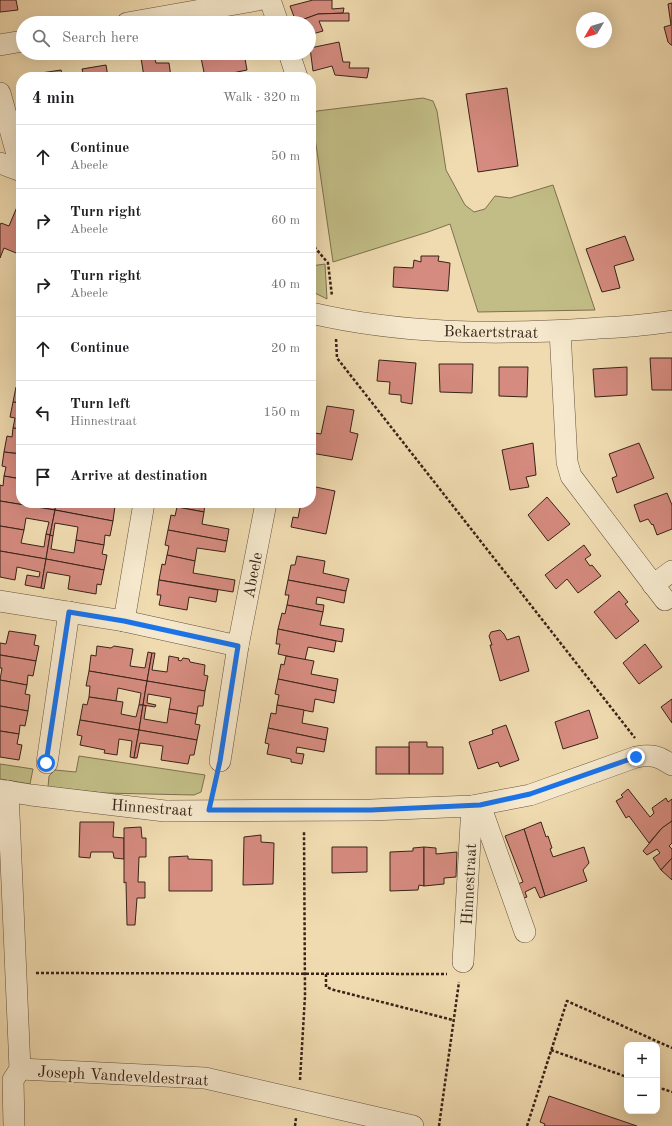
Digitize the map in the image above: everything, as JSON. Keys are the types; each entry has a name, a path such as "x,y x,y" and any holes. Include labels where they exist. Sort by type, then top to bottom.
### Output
{"street":[{"path":"167,16 258,0"},
{"path":"270,0 276,16"},
{"path":"0,45 16,42"},
{"path":"291,60 295,72"},
{"path":"0,93 16,152"},
{"path":"0,164 16,169"},
{"name":"Bekaertstraat","path":"316,315 382,326 497,333 560,331 653,325 672,321"},
{"path":"560,331 567,462 571,476 659,593 672,571"},
{"path":"124,621 143,508"},
{"name":"Abeele","path":"220,761 238,646 265,508"},
{"path":"0,602 124,621 238,646"},
{"path":"46,763 69,612"},
{"path":"648,755 660,757 672,765"},
{"name":"Hinnestraat","path":"4,791 165,810 371,810 476,805 530,794 636,757 648,755"},
{"path":"4,791 16,973 20,1069 13,1080 14,1126"},
{"name":"Hinnestraat","path":"476,805 525,932"},
{"name":"Hinnestraat","path":"461,968 476,805"},
{"name":"Joseph Vandeveldestraat","path":"20,1069 205,1078 413,1126"}],"path":[{"path":"316,249 328,263 337,358 648,755"},
{"path":"209,810 220,761"},
{"path":"298,1099 304,996 304,810"},
{"path":"16,973 326,974 461,968 439,1126"},
{"path":"326,974 326,987 334,990 453,1020"},
{"path":"527,1126 567,1001 672,1048"},
{"path":"551,1050 624,1076"},
{"path":"660,1088 672,1092"}],"shaded area":[{"path":"423,98 433,101 437,111 446,170 465,205 474,212 485,209 495,196 510,198 553,185 595,310 478,312 450,224 333,262 316,145 317,111"},
{"path":"325,264 327,299 316,294 316,265"},
{"path":"79,756 205,775 201,792 194,795 103,793 48,787 49,776 55,770 76,772"},
{"path":"0,764 33,769 30,784 0,779"}],"building":[{"path":"0,0 16,0 18,10 0,12"},
{"path":"313,0 332,0 332,9 344,8 343,13 294,16 290,6"},
{"path":"672,3 671,45 668,42 664,27 671,25 668,4"},
{"path":"349,13 349,21 319,21 323,31 316,33 316,16 312,16 318,14"},
{"path":"339,42 343,62 350,62 349,68 369,68 367,78 335,75 332,66 313,71 312,60 316,60 316,47"},
{"path":"141,60 155,60 156,63 169,63 170,72 143,72"},
{"path":"201,60 245,60 247,70 237,72 204,72"},
{"path":"106,65 107,72 83,72 82,69"},
{"path":"61,70 62,72 48,72"},
{"path":"507,88 518,166 478,172 466,94"},
{"path":"16,209 16,253 4,248 0,258 0,225 1,223 9,226"},
{"path":"625,236 634,260 614,266 620,288 602,292 586,249"},
{"path":"421,256 439,256 438,261 450,263 448,291 393,287 394,267 413,268 414,260 421,262"},
{"path":"650,358 672,358 672,390 652,390"},
{"path":"379,360 416,363 412,404 401,402 401,395 389,394 390,382 377,381"},
{"path":"439,364 473,364 472,393 440,392"},
{"path":"499,367 528,367 527,397 499,396"},
{"path":"627,367 627,395 595,397 593,369"},
{"path":"16,387 16,402 13,402"},
{"path":"13,402 16,402 16,428 13,428 15,418 10,417"},
{"path":"327,406 354,410 350,432 358,434 352,460 316,454 316,433 321,434"},
{"path":"13,428 16,428 16,453 4,452 7,436 12,437"},
{"path":"533,443 536,475 526,477 529,487 510,490 502,450"},
{"path":"639,443 654,478 617,493 612,478 617,476 609,454"},
{"path":"4,452 16,453 16,478 4,476 6,467 2,466"},
{"path":"4,476 16,478 16,504 0,501 0,485 3,486"},
{"path":"316,487 335,491 326,534 291,527 293,517 298,518 300,508 316,508"},
{"path":"667,493 672,505 672,529 657,535 653,524 652,525 648,519 640,522 634,505"},
{"path":"547,497 570,524 548,541 528,515"},
{"path":"0,501 16,504 16,508 43,508 55,510 50,535 46,534 49,522 26,518 24,530 0,526"},
{"path":"43,508 55,508 55,510"},
{"path":"55,508 115,508 113,521 55,510"},
{"path":"177,508 204,512 202,524 229,529 227,541 168,530 171,515 175,516"},
{"path":"182,508 204,508 204,512"},
{"path":"55,510 113,521 110,536 105,535 104,545 76,540 78,527 55,523 53,536 50,535"},
{"path":"0,526 24,530 21,543 44,547 46,534 50,535 46,559 0,551"},
{"path":"168,530 227,541 225,552 197,548 195,561 167,555 169,546 165,545"},
{"path":"50,535 53,536 51,549 74,553 76,540 104,545 102,554 107,555 104,570 46,559"},
{"path":"584,545 591,555 585,559 601,576 578,593 567,579 556,589 545,575"},
{"path":"0,551 46,559 41,588 25,585 27,575 39,577 40,572 17,567 15,580 0,577"},
{"path":"167,555 195,561 193,573 235,580 233,592 159,580 162,564 165,565"},
{"path":"297,556 325,561 323,573 349,579 346,591 288,580 291,565 295,565"},
{"path":"46,559 104,570 101,585 97,584 96,594 68,589 70,576 47,572 44,589 41,588"},
{"path":"159,580 218,590 216,602 189,597 187,610 159,605 161,595 157,595"},
{"path":"288,580 346,591 344,603 317,597 316,604 324,605 323,612 287,605 289,595 285,595"},
{"path":"619,591 628,602 625,604 639,621 616,639 594,612"},
{"path":"287,605 323,612 320,625 344,629 342,642 278,629 282,613 285,614"},
{"path":"278,629 336,641 334,652 308,647 305,660 278,654 280,644 276,644"},
{"path":"500,630 507,640 519,636 529,671 500,681 489,636 491,632"},
{"path":"9,631 36,635 34,645 39,646 36,661 0,655 0,643 6,644"},
{"path":"645,644 662,667 639,684 623,663"},
{"path":"97,646 111,648 114,646 133,649 130,666 145,668 148,652 152,653 147,681 89,671 91,655 96,656"},
{"path":"152,653 155,653 152,670 167,672 169,656 179,658 178,660 181,661 183,658 189,659 190,662 205,665 204,675 208,676 205,691 147,681"},
{"path":"0,655 36,661 33,676 28,675 27,685 0,680 2,668 0,668"},
{"path":"286,656 314,661 311,674 338,679 336,691 278,679 281,664 284,665"},
{"path":"89,671 147,681 143,705 139,705 141,693 118,688 116,701 89,697 90,686 86,686"},
{"path":"278,679 336,691 334,703 315,699 313,712 277,705 279,695 275,694"},
{"path":"0,680 27,685 25,694 30,695 28,711 0,706"},
{"path":"147,681 205,691 203,706 198,706 197,714 169,709 171,698 148,694 147,703 156,705 155,707 143,705"},
{"path":"89,697 123,702 121,714 136,717 139,705 143,705 139,730 80,720 83,704 87,705"},
{"path":"672,699 672,723 661,707"},
{"path":"143,705 146,706 144,719 167,723 169,709 197,714 195,724 200,725 197,740 139,730"},
{"path":"277,705 304,710 302,723 328,728 326,740 268,728 271,713 276,714"},
{"path":"0,706 28,711 25,726 20,725 19,734 0,731"},
{"path":"589,710 598,738 563,749 555,722"},
{"path":"80,720 139,730 134,758 130,757 132,741 119,739 117,755 104,753 105,750 80,745 82,736 77,735"},
{"path":"506,725 519,760 500,767 498,762 478,769 469,742 493,734 492,730"},
{"path":"268,728 326,740 324,752 297,747 296,753 304,754 302,764 291,762 291,759 267,754 269,744 265,743"},
{"path":"139,730 197,740 194,755 190,755 188,764 161,760 163,746 140,743 137,758 134,758"},
{"path":"0,731 19,734 17,744 22,745 19,760 0,757"},
{"path":"409,742 427,742 427,747 443,747 443,774 409,774"},
{"path":"376,747 409,747 409,774 376,774"},
{"path":"628,789 650,817 654,813 652,808 666,798 668,802 672,799 672,821 661,829 649,843 629,816 626,818 616,801 623,797 621,795"},
{"path":"672,821 672,843 669,846 672,849 672,858 661,870 653,858 660,853 657,849 647,855 643,851 662,828"},
{"path":"80,822 114,822 113,837 124,838 124,859 114,858 113,852 91,852 90,858 79,857"},
{"path":"541,822 546,837 548,836 553,857 584,847 589,863 583,870 587,881 545,896 524,829"},
{"path":"141,827 142,838 146,838 146,857 139,857 138,882 145,882 145,898 137,898 135,925 127,925 126,882 124,883 124,828"},
{"path":"524,829 545,896 540,898 535,887 525,892 527,897 520,899 515,885 523,882 505,836"},
{"path":"261,835 261,842 274,843 273,884 243,885 244,837"},
{"path":"332,847 367,847 367,872 332,873"},
{"path":"424,847 424,886 419,885 418,890 390,891 390,852 413,851 413,848"},
{"path":"424,847 436,848 436,854 457,852 456,877 444,878 444,884 424,886"},
{"path":"188,856 188,859 212,860 212,891 169,891 169,857"},
{"path":"672,858 672,880 661,870"},
{"path":"549,1096 637,1126 544,1126 545,1124 540,1122"}],"route":[{"path":"46,763 69,612 124,621 238,646 220,761 209,810 371,810 480,805 530,794 636,757"}]}
